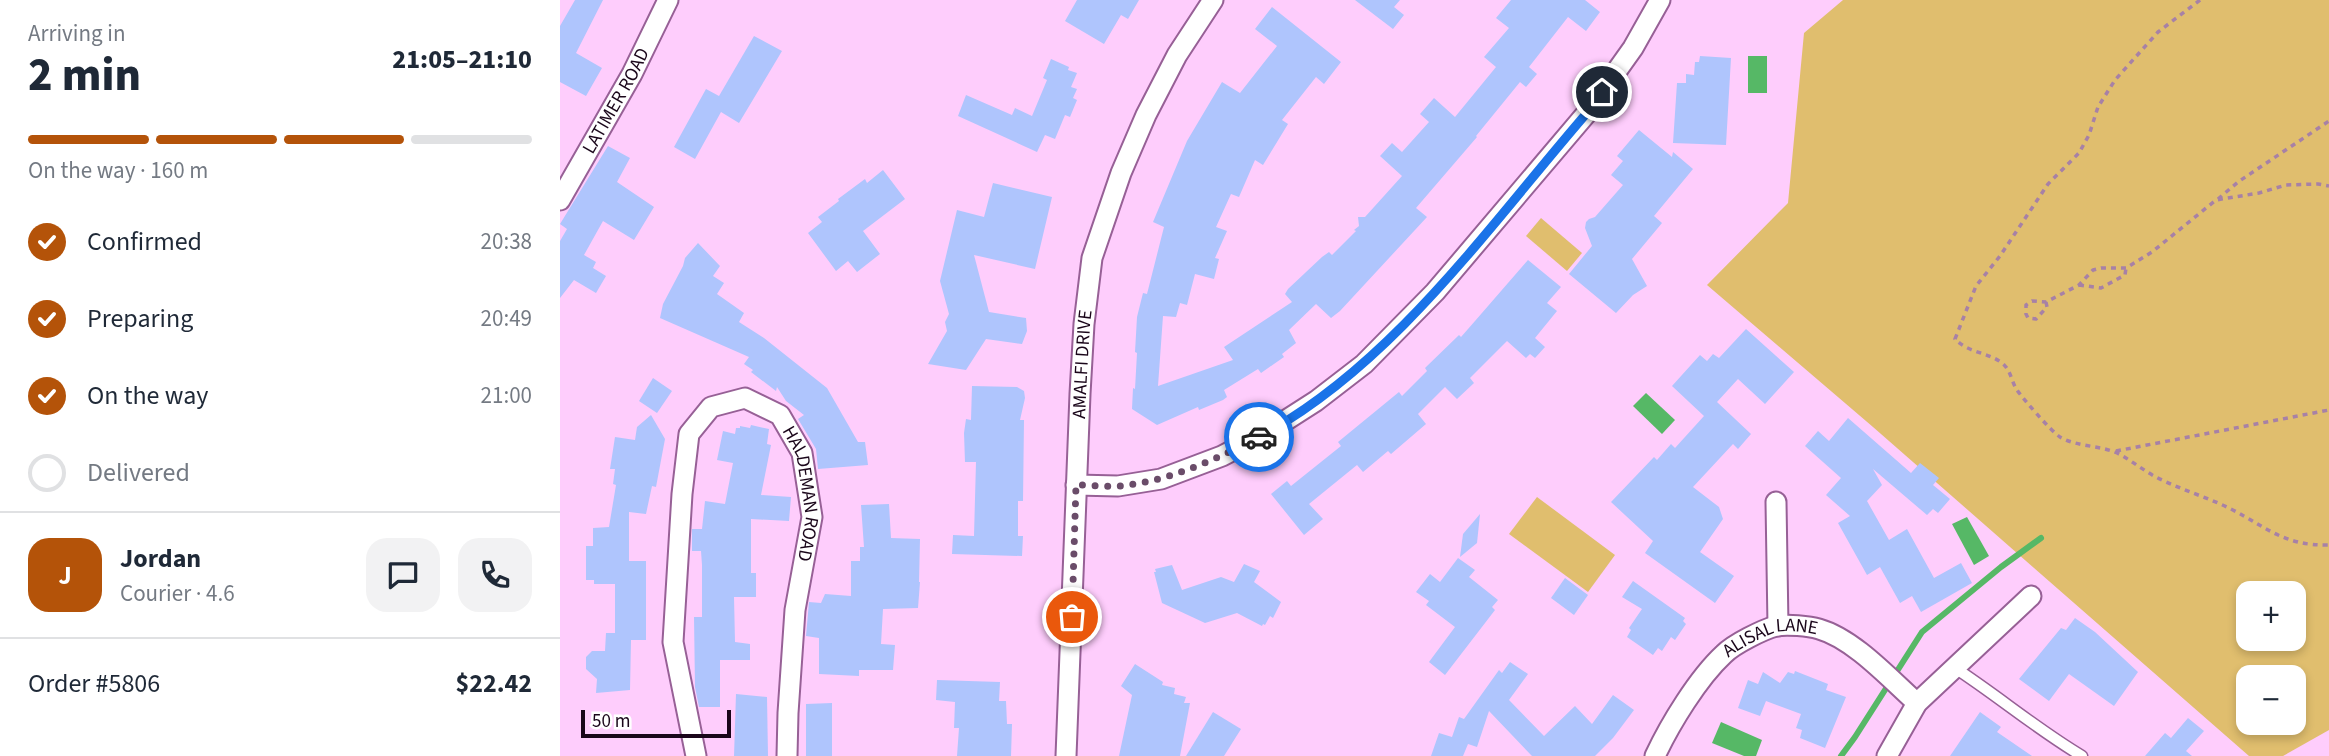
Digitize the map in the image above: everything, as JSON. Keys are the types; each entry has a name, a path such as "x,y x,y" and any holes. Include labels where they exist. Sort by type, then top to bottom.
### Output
{"street":[{"name":"LATIMER ROAD","path":"560,201 632,74 668,0"},
{"name":"AMALFI DRIVE","path":"1066,756 1083,324 1093,258 1121,173 1146,116 1177,55 1213,0"},
{"path":"1076,485 1118,486 1161,479 1222,456 1266,433 1316,401 1364,364 1435,292 1586,114 1633,48 1660,0"},
{"name":"HALDEMAN ROAD","path":"696,756 673,642 682,494 690,434 711,407 745,398 780,415 802,453 812,517 795,610 787,756"},
{"path":"1776,502 1778,626"},
{"path":"1887,756 1917,703 2031,596"},
{"name":"ALISAL LANE","path":"1655,756 1665,734 1692,694 1725,653 1755,635 1778,626 1819,629 1849,643 1917,703"}],"lane":[{"path":"1955,668 1998,696 2060,744 2082,756"}],"path":[{"path":"2200,0 2158,32 2115,80 2098,107 2089,135 2079,153 2048,184 2000,256 1976,286 1955,339 1962,346 2000,361 2008,370 2019,392 2059,436 2114,452 2159,479 2215,502 2267,531 2290,540 2329,545"},
{"path":"2046,302 2047,307 2036,319 2028,318 2026,305 2032,301 2046,302 2079,285 2093,270 2126,268 2152,252 2238,181 2329,121"},
{"path":"2216,200 2285,186 2329,186"},
{"path":"2079,285 2101,288 2125,275 2126,268"},
{"path":"2114,452 2329,410"}],"shaded area":[{"path":"1843,0 2329,0 2329,730 2283,756 2249,756 1707,285 1788,203 1804,33"},
{"path":"1748,56 1767,56 1767,93 1748,93"},
{"path":"1541,218 1582,253 1567,271 1526,236"},
{"path":"1646,393 1675,420 1662,434 1633,406"},
{"path":"1537,497 1615,555 1588,592 1509,534"},
{"path":"1967,517 1989,556 1974,565 1952,524"},
{"path":"1721,722 1762,740 1756,756 1744,756 1712,743"}],"building":[{"path":"575,0 603,0 576,53 602,68 586,96 560,82 560,26"},
{"path":"1077,0 1139,0 1128,19 1121,15 1104,44 1065,21"},
{"path":"1355,0 1400,0 1394,7 1404,15 1393,29"},
{"path":"1511,0 1585,0 1600,12 1586,31 1568,17 1529,67 1537,74 1526,87 1520,82 1416,208 1427,217 1340,311 1331,318 1316,304 1289,330 1296,343 1282,354 1284,357 1261,373 1258,369 1224,390 1227,397 1223,400 1199,410 1198,407 1157,425 1132,409 1137,317 1143,293 1147,294 1164,227 1153,222 1187,141 1222,82 1240,93 1277,46 1255,29 1272,7 1341,62 1324,84 1316,77 1282,120 1288,124 1263,165 1255,160 1239,197 1231,194 1216,227 1227,231 1215,258 1219,259 1214,279 1195,274 1187,305 1180,303 1176,317 1163,316 1158,386 1233,360 1224,347 1292,302 1285,294 1288,289 1322,257 1329,252 1332,255 1356,231 1354,230 1359,226 1358,217 1365,217 1402,176 1380,156 1392,143 1402,152 1429,122 1420,114 1434,98 1455,117 1496,67 1484,57 1509,28 1496,18"},
{"path":"754,36 782,51 739,123 721,112 695,159 674,147 706,89 719,96"},
{"path":"1700,56 1731,58 1726,145 1673,143 1677,83 1686,83 1686,74 1694,75 1695,62 1699,62"},
{"path":"1051,59 1077,73 1071,87 1077,89 1073,98 1077,100 1070,117 1065,115 1055,139 1045,135 1037,152 958,116 966,95 1012,115 1015,108 1032,116 1047,80 1043,78"},
{"path":"1639,130 1672,157 1673,152 1693,169 1654,216 1662,223 1632,259 1647,286 1633,295 1616,313 1569,274 1592,246 1585,228 1586,222 1595,217 1623,185 1611,175 1623,161 1617,156"},
{"path":"608,146 630,158 617,182 654,207 634,240 603,221 584,255 596,262 593,268 606,276 596,293 574,280 560,298 560,241 567,229 560,224"},
{"path":"883,170 905,199 863,231 880,254 857,272 848,261 836,271 808,233 822,222 818,217 839,201 838,199 865,179 867,183"},
{"path":"993,183 1052,197 1035,269 974,255 989,312 1026,318 1027,331 1022,344 986,339 966,370 928,364 947,331 945,322 949,314 940,281 957,210 984,217"},
{"path":"698,243 720,266 713,276 724,283 717,294 744,313 739,322 764,338 827,388 858,442 865,442 868,465 818,469 816,449 798,419 804,415 786,401 777,387 776,391 751,372 753,370 744,364 749,357 660,318 663,304 685,258"},
{"path":"1528,260 1561,287 1547,303 1557,311 1535,338 1545,347 1535,358 1530,354 1526,358 1507,341 1470,378 1474,383 1457,399 1445,387 1418,414 1426,424 1391,454 1388,451 1363,472 1357,465 1309,504 1323,519 1304,535 1271,494 1287,481 1291,486 1341,446 1338,442 1399,392 1402,396 1427,371 1425,368 1459,335 1461,337"},
{"path":"1746,329 1794,372 1765,404 1738,379 1717,402 1751,434 1738,449 1733,444 1693,487 1719,507 1723,519 1700,552 1734,576 1715,603 1645,553 1653,541 1611,502 1654,457 1657,460 1671,444 1675,448 1704,416 1672,386 1700,355 1707,361 1713,354 1719,358"},
{"path":"653,378 672,391 657,413 639,401"},
{"path":"972,386 1017,387 1024,391 1020,420 1024,420 1023,501 1018,501 1018,536 1023,536 1022,556 952,554 953,535 974,536 976,462 965,462 964,433 966,419 971,420"},
{"path":"651,415 665,439 656,487 652,486 646,514 629,512 629,561 646,561 646,640 631,640 630,690 596,693 597,679 586,669 586,657 592,651 605,651 606,633 615,633 615,584 594,584 594,580 586,580 586,546 593,546 593,528 609,527 616,485 613,484 615,469 610,469 615,437 635,440 637,427"},
{"path":"1848,418 1911,473 1920,463 1939,478 1933,485 1950,499 1938,513 1933,509 1927,515 1873,469 1882,485 1867,501 1889,540 1907,529 1934,578 1961,563 1972,583 1921,612 1912,596 1900,603 1880,567 1867,575 1838,523 1850,516 1826,495 1841,478 1805,446 1818,431 1829,441"},
{"path":"751,425 769,429 767,444 771,445 761,495 791,497 789,521 751,519 751,573 756,573 756,597 734,597 735,642 750,644 750,660 720,660 720,707 699,707 695,687 694,617 702,617 702,565 701,551 692,551 692,529 702,529 705,501 725,504 733,463 717,460 723,431 735,434 736,428 750,428"},
{"path":"889,504 891,538 920,539 918,608 883,609 881,644 895,645 893,670 859,670 859,676 819,674 819,638 806,636 809,602 821,603 825,594 851,596 851,561 860,561 860,547 864,547 861,505"},
{"path":"1480,514 1477,543 1460,557 1463,534"},
{"path":"1458,558 1475,570 1469,577 1498,600 1492,607 1495,610 1445,675 1429,662 1455,627 1426,605 1429,601 1416,592 1430,574 1440,582"},
{"path":"1244,564 1260,571 1254,582 1281,602 1273,618 1270,616 1265,625 1262,626 1237,613 1205,623 1162,603 1155,569 1172,565 1182,590 1221,577 1234,582"},
{"path":"1565,578 1588,595 1574,615 1551,598"},
{"path":"1633,581 1685,618 1683,621 1686,624 1675,640 1671,637 1662,651 1658,648 1653,655 1627,637 1631,630 1629,628 1642,609 1622,597"},
{"path":"2075,618 2095,632 2138,672 2114,706 2069,674 2049,701 2019,679 2061,628 2066,630"},
{"path":"1510,662 1528,674 1509,700 1544,736 1575,706 1592,724 1613,695 1634,710 1595,756 1532,756 1489,711 1477,747 1468,744 1463,756 1431,756 1439,733 1452,737 1459,717 1464,719 1499,670 1502,673"},
{"path":"1135,664 1163,682 1162,685 1175,688 1174,694 1186,697 1184,703 1190,703 1180,756 1119,756 1132,695 1121,686"},
{"path":"1795,671 1828,684 1826,690 1846,697 1825,748 1800,738 1802,730 1796,728 1801,714 1766,701 1760,716 1738,708 1748,680 1758,684 1763,672 1780,683 1788,672 1794,674"},
{"path":"937,680 1000,682 999,701 1006,701 1007,724 1012,724 1011,756 957,756 959,728 954,728 955,702 936,700"},
{"path":"736,694 767,697 768,756 734,756"},
{"path":"832,703 832,756 806,756 806,704"},
{"path":"1213,712 1241,729 1224,756 1186,756"},
{"path":"1980,712 2001,727 1997,732 2032,756 1950,756"},
{"path":"2188,718 2204,731 2186,751 2192,756 2145,756 2165,733 2171,738"}],"waterway":[{"path":"1841,756 1922,632 2041,538"}],"way so far":[{"path":"1072,617 1076,485 1118,486 1161,479 1222,456 1259,437"}],"route":[{"path":"1259,437 1316,401 1364,364 1435,292 1602,92"}]}
